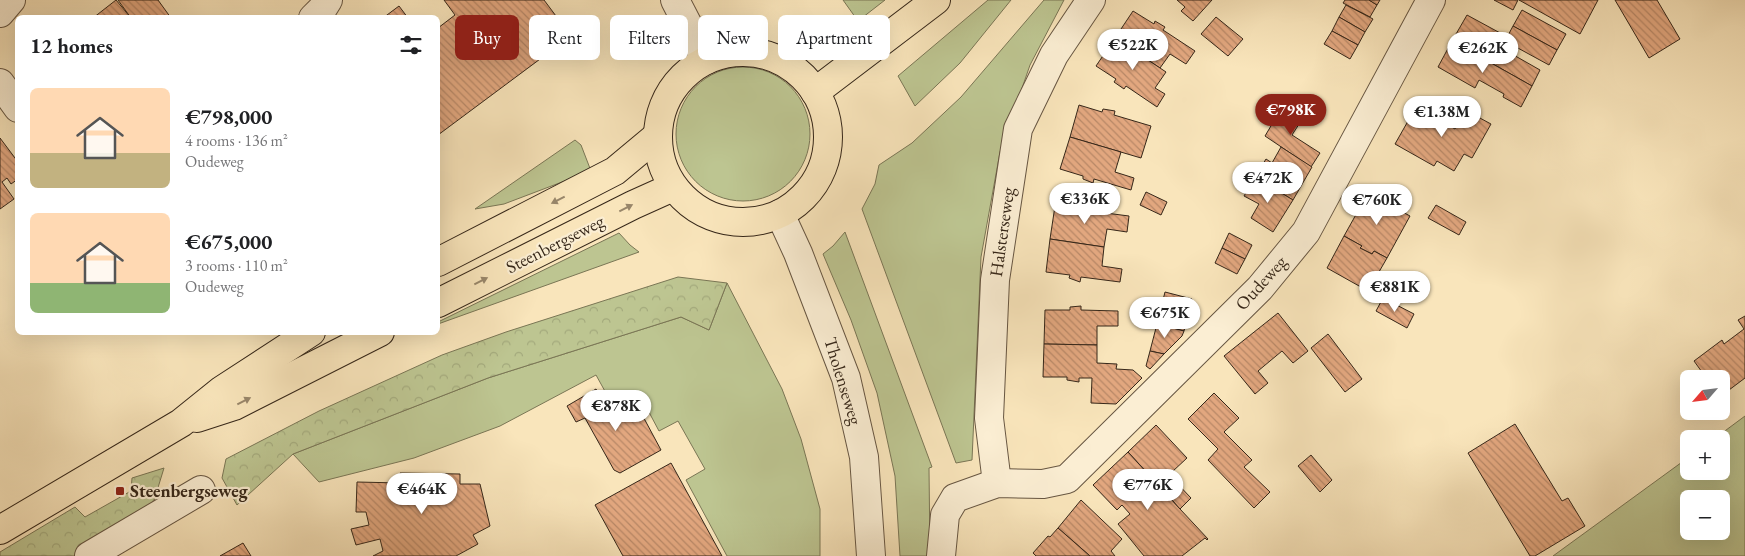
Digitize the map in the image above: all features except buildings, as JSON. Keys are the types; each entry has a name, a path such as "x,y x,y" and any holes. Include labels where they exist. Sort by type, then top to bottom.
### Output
{"main road":[{"path":"814,92 936,0"},
{"path":"706,60 690,70 676,83 666,99 659,117 657,136 661,163 673,187 690,204 710,216 734,222 757,222 780,214 797,203 811,189 821,171 827,151 828,130 824,110 814,92 804,78 790,66 768,56"},
{"path":"440,261 615,171 657,136"},
{"name":"Steenbergseweg","path":"440,302 633,205 673,187"},
{"path":"0,530 181,423 222,390 306,335"},
{"path":"181,423 234,406 374,335"}],"street":[{"path":"0,13 11,0"},
{"path":"316,15 328,0"},
{"path":"675,0 698,45"},
{"name":"Halsterseweg","path":"997,483 989,418 995,280 1018,129 1054,55 1091,0"},
{"name":"Oudeweg","path":"941,556 945,515 955,498 997,483 1043,484 1067,480 1260,288 1306,232 1431,0"},
{"path":"0,83 15,104"},
{"name":"Tholenseweg","path":"780,214 798,252 846,378 864,457 871,556"},
{"path":"89,556 201,490"}],"green space":[{"path":"843,0 885,0 866,15 854,15"},
{"path":"988,0 1011,0 960,63 915,106 898,76"},
{"path":"1044,0 1064,0 1030,65 1000,152 981,257 972,460 956,463 862,209 875,184 879,165 912,143 961,97"},
{"path":"743,67 769,72 780,78 790,87 799,97 805,108 810,134 805,160 799,171 790,181 780,190 769,196 743,201 717,196 706,190 696,181 687,171 681,160 676,134 681,108 687,97 696,87 706,78 717,72"},
{"path":"575,140 581,145 591,171 504,204 475,209"},
{"path":"845,232 932,467 929,468 930,556 900,556 895,476 877,393 851,320 823,254"},
{"path":"619,233 639,252 440,323 440,321"},
{"path":"678,277 727,283 709,330 681,317 488,378 293,454 237,505 222,478 226,459 319,411 442,355 506,332"},
{"path":"727,283 782,389 801,439 820,509 820,556 727,556 686,480 705,469 678,421 659,431 642,399 617,413 596,375 500,426 414,458 319,482 293,454 488,378 681,317 709,330"},
{"path":"1745,416 1745,556 1553,556 1680,464 1680,480 1730,480 1730,430 1726,430"},
{"path":"164,468 149,517 81,556 0,556 0,552 75,507 85,517 131,491 132,478"}],"place":[{"name":"Steenbergseweg","path":"120,491"}]}
